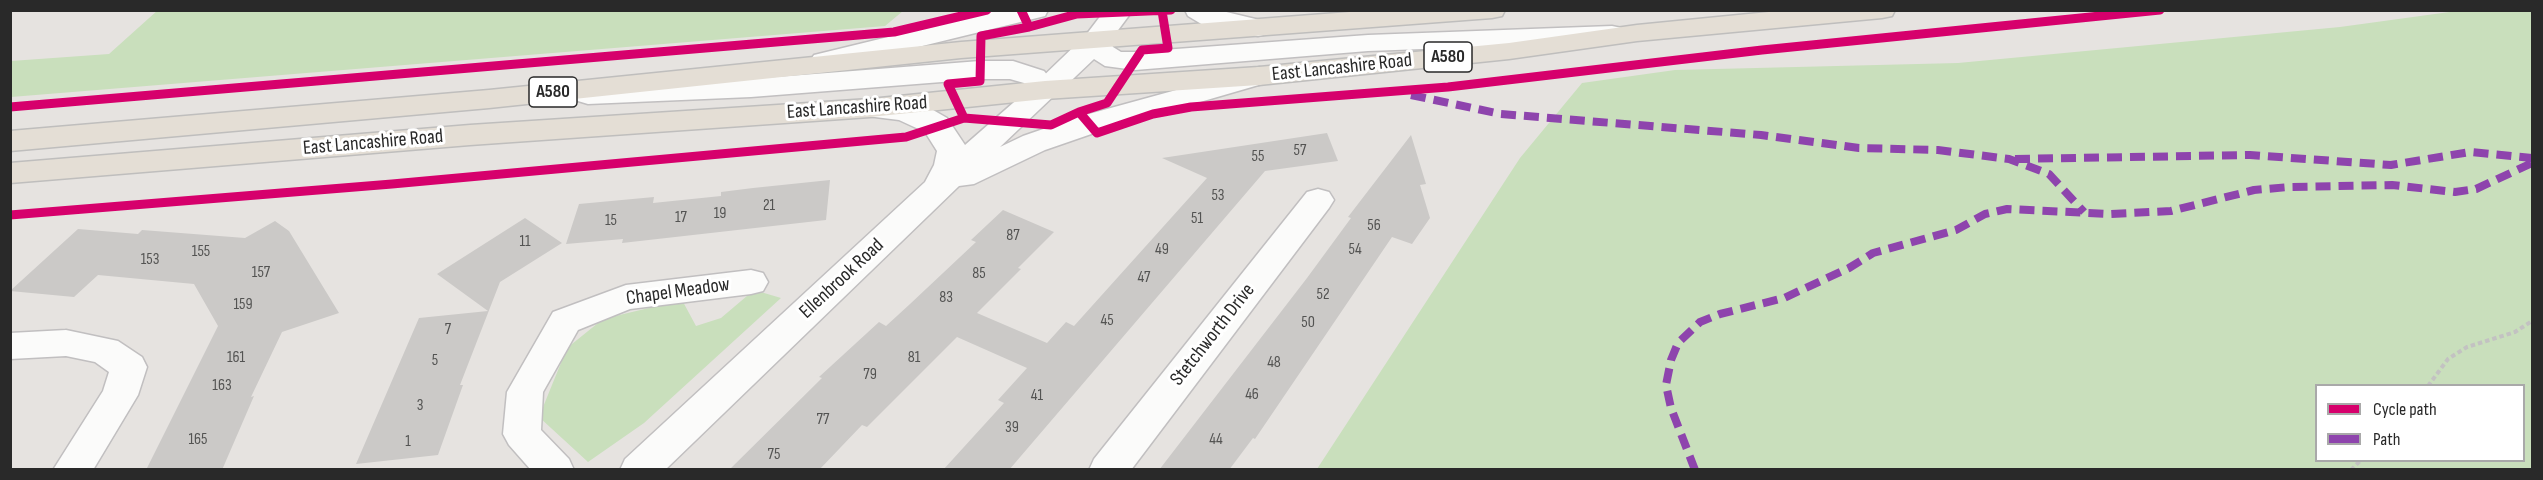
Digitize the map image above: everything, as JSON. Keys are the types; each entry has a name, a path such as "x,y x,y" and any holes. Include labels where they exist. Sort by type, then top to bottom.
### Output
{"highway":[{"name":"East Lancashire Road","path":"10,141 489,99 961,50 1492,10"},
{"name":"East Lancashire Road","path":"10,173 482,134 870,108 1045,90 1259,76 1509,51 1637,33 1882,10"}],"street":[{"path":"811,64 1035,10"},
{"name":"Ellenbrook Road","path":"639,470 1045,90 1096,41 1120,10"},
{"path":"1198,10 1213,19 1258,28"},
{"path":"1096,41 1102,52 1115,60 1135,61 1368,43 1637,33"},
{"path":"489,99 752,88 980,70 1012,70 1034,77 1045,90"},
{"path":"937,189 1034,143 1089,124 1259,76"},
{"path":"870,108 901,111 922,117 942,132 952,151 950,165 937,189"},
{"name":"Stetchworth Drive","path":"1108,470 1318,200"},
{"name":"Chapel Meadow","path":"555,470 522,434 525,392 565,321 626,297 751,282"},
{"path":"10,346 66,344 105,350 129,367 120,394 72,470"}],"path":[{"path":"2429,384 2448,359 2467,347 2515,332 2532,321"}],"green space":[{"path":"158,10 903,11 885,26 11,97 11,61 109,54"},
{"path":"2464,10 2532,11 2532,469 1317,469 1520,158 1582,83 1675,70 1958,63 2340,27"},
{"path":"754,290 781,298 644,423 588,462 539,417 567,348 603,319 682,300 696,326 721,318"}],"building":[{"path":"1327,133 1338,161 1265,171 1009,470 943,470 1004,403 998,400 1027,368 957,337 867,427 862,425 819,470 729,470 822,378 819,377 879,322 886,326 976,242 971,240 1003,210 1054,232 977,313 1047,343 1066,322 1074,326 1207,178 1162,158"},
{"path":"1411,135 1426,184 1420,185 1430,218 1412,244 1392,237 1255,439 1253,438 1229,470 1159,470 1307,278 1351,218 1348,217"},
{"path":"830,180 826,220 622,243 623,239 566,244 579,204 654,197 653,203 721,196 721,192"},
{"path":"525,218 562,243 500,282 460,385 463,385 438,455 356,464 419,318 488,311 437,274"},
{"path":"275,221 289,231 339,313 282,332 251,397 254,396 222,470 146,470 218,326 194,284 98,275 74,297 10,291 78,229 138,234 142,230 245,238"}],"marked path":[{"path":"1411,95 1501,114 1761,135 1859,148 1938,150 2009,159 2049,174 2084,212"},
{"path":"2015,159 2250,155 2391,165 2470,152 2532,158"},
{"path":"1695,470 1671,408 1666,385 1671,360 1678,343 1700,322 1720,314 1784,298 1849,268 1873,253 1956,230 1985,214 2007,209 2110,214 2171,211 2254,190 2289,187 2392,185 2455,192 2476,189 2532,163"}],"cycle path":[{"path":"10,107 894,32 987,10"},
{"path":"1021,10 1029,27 1077,14 1171,10"},
{"path":"10,215 392,184 906,137 964,118 1051,125 1079,112 1097,133 1153,114 1191,107 1448,87 1762,50 2160,10"},
{"path":"1079,112 1107,103 1142,50 1168,48 1162,11"},
{"path":"964,118 948,84 980,81 981,36 1029,27"}]}
